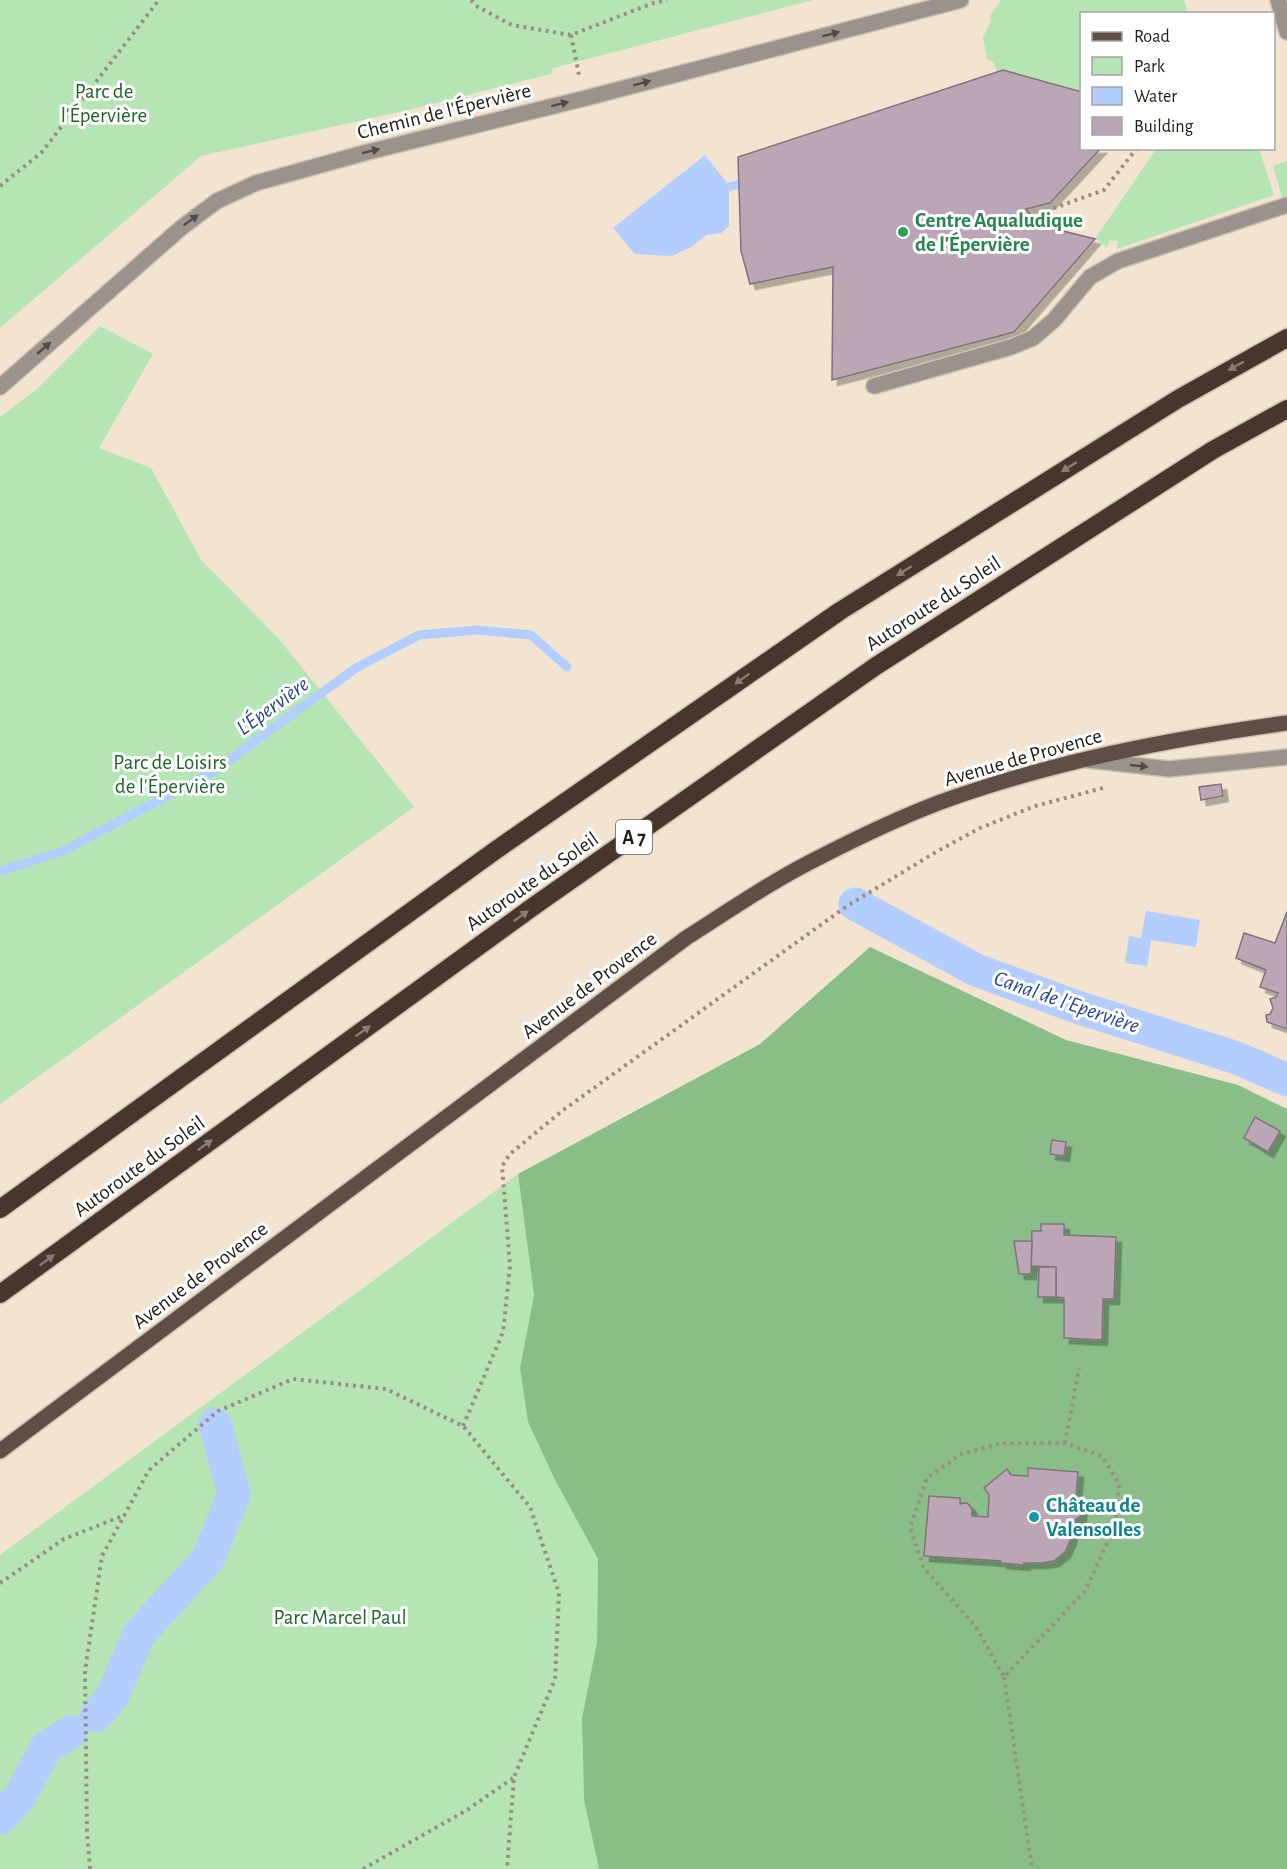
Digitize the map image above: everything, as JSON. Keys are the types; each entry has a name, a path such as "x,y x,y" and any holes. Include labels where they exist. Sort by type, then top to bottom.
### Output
{"highway":[{"name":"Autoroute du Soleil","path":"0,1209 496,850 840,610 1178,399 1287,338"},
{"name":"Autoroute du Soleil","path":"0,1294 534,906 876,666 1213,450 1287,408"}],"main road":[{"name":"Avenue de Provence","path":"0,1451 686,938 820,856 937,804 1001,782 1081,760 1208,734 1287,723"}],"street":[{"name":"Chemin de l'Épervière","path":"0,387 181,228 217,201 256,183 961,0"},
{"path":"1278,0 1287,32"},
{"path":"874,386 1011,347 1033,338 1054,320 1090,277 1118,261 1287,204"},
{"path":"1081,760 1169,769 1287,757"}],"path":[{"path":"0,186 42,152 159,0"},
{"path":"471,0 478,7 512,26 571,35 653,3 667,0"},
{"path":"571,35 578,75 585,98"},
{"path":"1032,216 1104,190 1135,150"},
{"path":"463,1426 503,1332 510,1266 502,1166 510,1154 562,1111 847,906 980,828 1035,806 1114,785"},
{"path":"1065,1443 1079,1368"},
{"path":"90,1869 87,1832 85,1671 102,1556 149,1470 218,1411 293,1379 386,1389 463,1426 530,1507 559,1593 555,1679 514,1777 507,1869"},
{"path":"1004,1677 1085,1591 1115,1526 1119,1484 1102,1456 1065,1443 1003,1443 961,1454 927,1478 910,1528 924,1568 976,1627 1004,1677 1032,1869"},
{"path":"0,1583 64,1539 125,1515"},
{"path":"363,1869 467,1810 514,1777"}],"green space":[{"name":"Parc de l'Épervière","path":"0,0 813,0 553,68 551,74 408,110 201,156 0,328"},
{"path":"1001,0 1184,0 1188,12 1080,12 1080,92 1003,70 997,72 993,62 987,59 983,37 991,21 990,16"},
{"path":"1155,150 1259,150 1274,195 1117,249 1118,241 1110,240 1107,247 1095,239"},
{"path":"1287,161 1287,196 1282,198 1273,166"},
{"name":"Parc de Loisirs de l'Épervière","path":"100,326 153,354 99,448 151,468 201,560 279,639 414,807 0,1104 0,417 37,389"},
{"path":"870,947 1066,1040 1238,1085 1287,1109 1287,1869 599,1869 584,1800 582,1718 597,1642 598,1559 554,1478 528,1422 520,1368 534,1295 518,1174 760,1044"},
{"name":"Parc Marcel Paul","path":"518,1174 534,1295 520,1368 528,1422 554,1478 598,1559 597,1642 582,1718 584,1800 599,1869 0,1869 0,1555"}],"water":[{"path":"705,155 727,183 738,180 739,189 729,191 729,226 721,233 707,235 691,247 672,256 635,254 613,228"},
{"path":"1146,911 1200,920 1196,947 1151,940 1147,966 1125,963 1129,936 1141,938"}],"building":[{"name":"Centre Aqualudique de l'Épervière","path":"1003,70 1080,91 1080,150 1099,150 1050,203 1026,209 1039,225 1095,239 1014,332 832,380 833,267 750,284 741,251 738,157"},
{"path":"1221,784 1223,796 1201,800 1199,787"},
{"path":"1287,912 1287,1029 1267,1022 1266,1015 1270,1014 1273,1008 1270,999 1276,997 1278,993 1260,987 1266,970 1236,958 1244,933 1275,943"},
{"path":"1255,1117 1280,1131 1268,1152 1244,1138"},
{"path":"1052,1140 1066,1142 1064,1156 1050,1154"},
{"path":"1041,1224 1064,1224 1064,1235 1116,1237 1114,1299 1103,1299 1102,1340 1064,1338 1064,1298 1056,1297 1056,1267 1031,1266 1032,1231 1041,1231"},
{"path":"1014,1241 1032,1241 1031,1274 1019,1274"},
{"path":"1039,1267 1056,1267 1056,1297 1038,1297"},
{"name":"Château de Valensolles","path":"1028,1468 1078,1472 1076,1497 1082,1504 1081,1516 1074,1521 1071,1539 1065,1552 1054,1561 1024,1563 1025,1565 1001,1563 1001,1561 924,1556 929,1496 960,1498 960,1504 967,1503 972,1509 972,1516 988,1517 989,1495 984,1488 1007,1469 1011,1475 1028,1476"}],"waterway":[{"name":"L'Épervière","path":"0,871 63,851 214,771 356,668 419,635 477,630 531,635 567,667"},
{"name":"Canal de l'Epervière","path":"855,904 976,970 1077,1007 1237,1058 1287,1080"},
{"path":"96,1716 112,1697 139,1634 208,1559 234,1494 215,1424"},
{"path":"0,1818 19,1798 46,1748 71,1732"}],"place":[{"name":"Centre Aqualudique de l'Épervière","path":"903,232"},
{"name":"Château de Valensolles","path":"1034,1517"}]}
